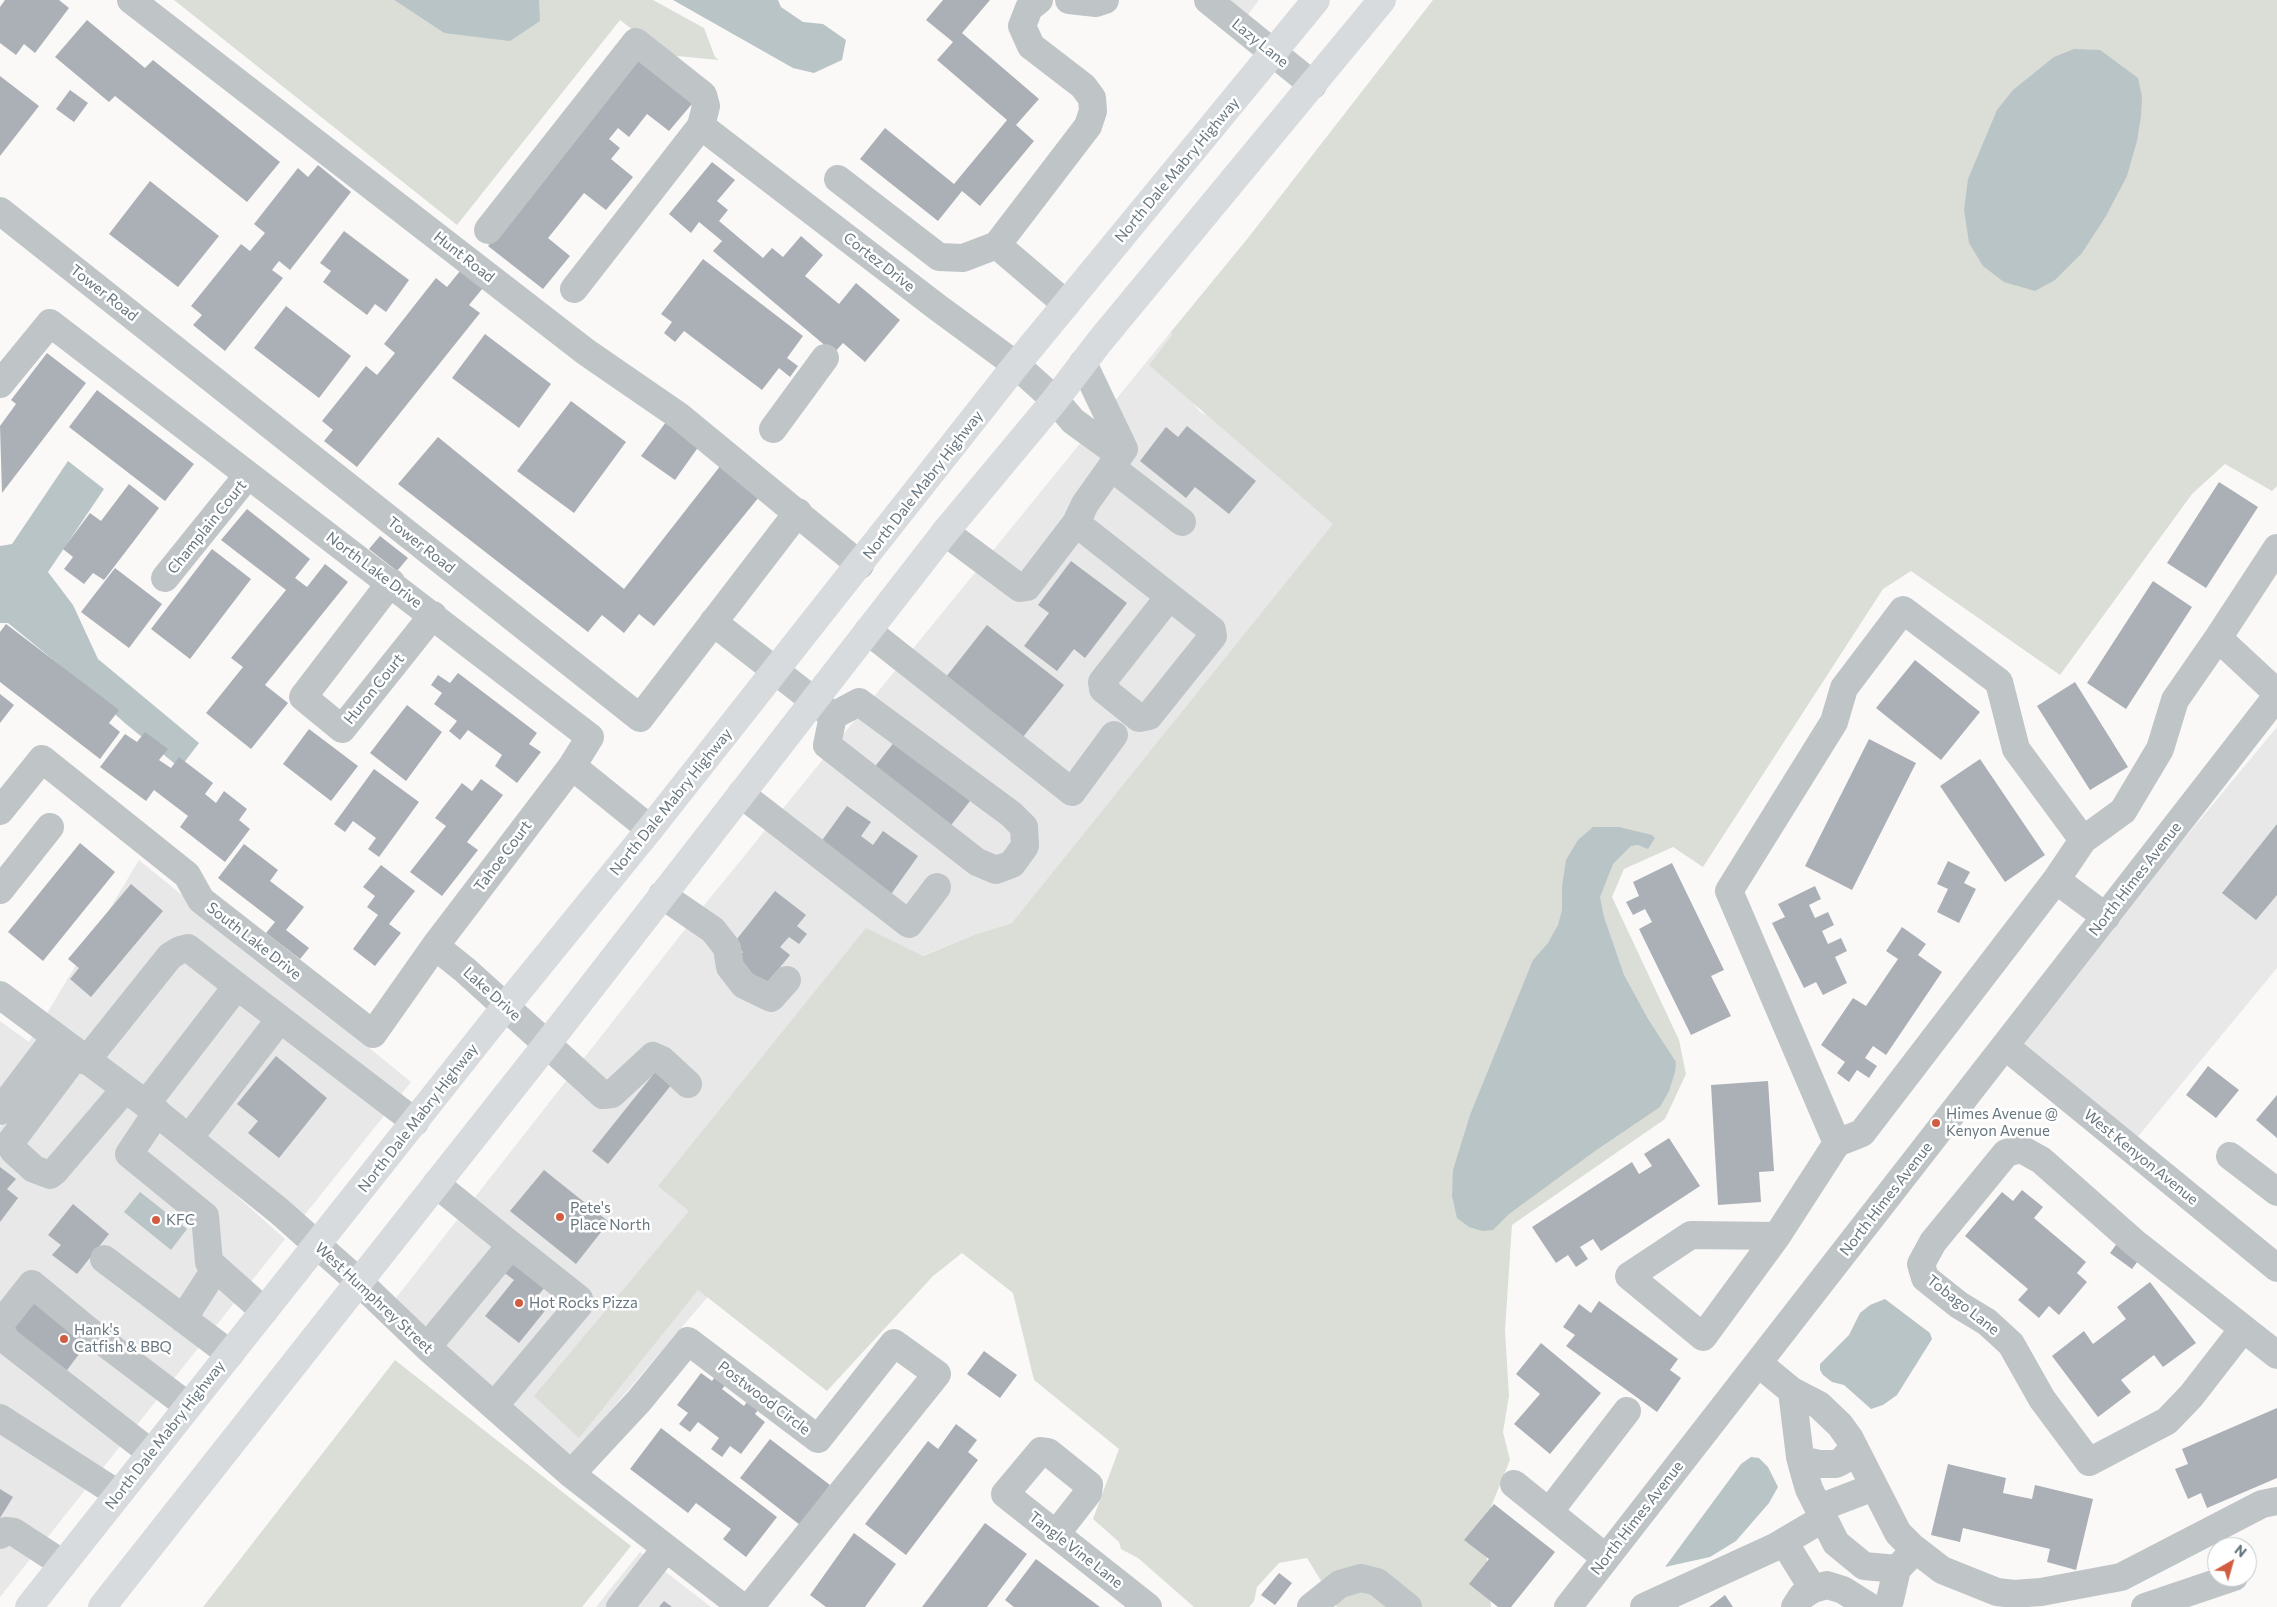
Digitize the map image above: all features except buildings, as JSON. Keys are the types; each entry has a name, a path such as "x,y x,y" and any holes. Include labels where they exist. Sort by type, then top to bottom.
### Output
{"main road":[{"name":"North Dale Mabry Highway","path":"29,1607 506,1006 860,565 1016,365 1316,0"},
{"path":"102,1607 547,1044 741,794 823,709 868,631 945,532 1382,0"}],"street":[{"name":"Hunt Road","path":"131,0 586,352 679,416 798,512 860,565"},
{"path":"838,179 939,257 963,258 997,245 1088,126 1093,111 1092,98 1083,86 1031,46 1022,26 1030,8 1039,0"},
{"path":"1069,0 1096,3 1105,0"},
{"name":"Lazy Lane","path":"1208,0 1313,85"},
{"path":"488,230 636,42 703,95 706,106 701,126 574,289"},
{"name":"Cortez Drive","path":"701,126 937,307 1016,365 1055,400 1073,421 1106,446 1118,458"},
{"name":"Tower Road","path":"0,211 640,718 798,512"},
{"path":"997,245 1066,304"},
{"name":"North Lake Drive","path":"0,384 50,323 391,582 590,737 572,766"},
{"path":"773,429 825,358"},
{"path":"1083,363 1118,458 1182,522"},
{"path":"945,532 1020,588 1027,587 1076,523 1085,504 1118,458"},
{"name":"Champlain Court","path":"165,578 248,475"},
{"path":"1076,523 1169,597"},
{"path":"1778,1236 1691,1235 1629,1276 1703,1337 1778,1236 1837,1144 1862,1133 2056,880 2083,840 2123,811 2160,748 2175,700 2277,548"},
{"name":"Huron Court","path":"391,582 304,697 342,729 433,615"},
{"path":"1837,1144 1729,891 1834,722 1844,688 1903,610 1999,682 2016,750 2083,840"},
{"path":"713,622 823,709 827,745 977,862 996,870 1012,864 1025,846 1024,827 1011,814 859,702 823,709"},
{"path":"868,631 1072,792 1114,735"},
{"path":"2218,638 2277,694"},
{"name":"North Himes Avenue","path":"1568,1607 2106,917 2277,694"},
{"name":"South Lake Drive","path":"0,810 42,759 187,875 201,900 373,1034 435,946"},
{"path":"572,766 650,829"},
{"name":"Tahoe Court","path":"435,946 572,766"},
{"path":"741,794 909,924 937,887"},
{"path":"0,890 50,827"},
{"path":"2056,880 2106,917"},
{"path":"662,895 713,930 727,948 730,967 744,985 771,998 787,980"},
{"name":"Lake Drive","path":"435,946 506,1006 603,1095 612,1094 653,1056 662,1060 688,1084"},
{"path":"238,986 143,1102 50,1175 34,1169 13,1150 10,1143 82,1057 170,956 188,948 238,986 280,1019 415,1122"},
{"name":"West Humphrey Street","path":"0,995 189,1138 318,1245 427,1348 571,1474 742,1607"},
{"path":"189,1138 280,1019"},
{"path":"0,1111 56,1037"},
{"name":"West Kenyon Avenue","path":"2005,1046 2273,1257"},
{"path":"143,1102 129,1154 205,1216 209,1262 264,1312"},
{"name":"Tobago Lane","path":"2244,1329 2191,1396 2167,1421 2090,1462 2042,1399 2011,1344 1987,1322 1959,1305 1925,1278 1921,1264 1933,1242 2006,1153 2021,1149 2041,1160 2135,1243 2277,1355"},
{"path":"2230,1156 2277,1192"},
{"path":"436,1184 579,1299 579,1305 494,1406"},
{"path":"427,1348 511,1245"},
{"path":"104,1259 230,1354"},
{"path":"183,1318 216,1268"},
{"path":"151,1453 7,1341 1,1332 0,1323 32,1284 89,1331 188,1406"},
{"name":"Postwood Circle","path":"571,1474 638,1402 688,1341 818,1439 894,1343 937,1374 750,1607"},
{"path":"1758,1363 1792,1391 1819,1405 1840,1425 1854,1447 1898,1533 1906,1559 1886,1607"},
{"path":"1792,1391 1801,1460 1809,1489 1836,1543 1864,1566 1906,1559 1942,1570 1997,1592 2014,1594 2074,1588 2121,1577 2262,1504 2277,1501"},
{"path":"1549,1512 1627,1411"},
{"path":"0,1418 118,1494"},
{"path":"1801,1460 1819,1464 1836,1464 1842,1461 1854,1447"},
{"name":"Tangle Vine Lane","path":"1056,1534 1088,1493 1089,1485 1048,1452 1041,1451 1005,1494 1148,1607"},
{"path":"1514,1484 1606,1558"},
{"path":"1644,1607 1784,1542 1821,1514 1874,1487"},
{"path":"0,1535 6,1532 14,1532 63,1564"},
{"path":"1784,1542 1804,1598 1827,1585 1843,1590 1870,1607"},
{"path":"620,1607 666,1548"},
{"path":"2132,1572 2145,1607 2207,1586"},
{"path":"1311,1607 1340,1584 1360,1578 1377,1582 1408,1607"}],"shaded area":[{"path":"174,0 394,0 444,33 539,21 539,0 653,0 704,28 715,57 719,60 666,55 620,20 457,225"},
{"path":"394,0 539,0 540,21 510,41 444,33"},
{"path":"673,0 778,0 781,7 803,22 823,24 846,40 842,60 814,73 793,68"},
{"path":"1225,0 1259,0 1246,17"},
{"path":"1433,0 2277,0 2277,486 2272,491 2225,464 2192,494 2060,675 1911,571 1883,589 1703,867 1673,847 1624,869 1612,897 1679,1040 1686,1074 1665,1119 1512,1225 1505,1330 1509,1396 1503,1432 1510,1460 1484,1524 1491,1607 1337,1607 1307,1558 1279,1563 1257,1587 1254,1601 1249,1607 1194,1607 1138,1558 1121,1549 1119,1542 1093,1519 1119,1449 1034,1380 1013,1293 962,1253 933,1276 827,1391 698,1290 579,1438 534,1396 689,1211 658,1186 866,928 923,956 976,934 1012,923 1333,524 1149,365 1173,334 1170,333 1248,238"},
{"path":"2074,49 2100,50 2138,78 2142,97 2137,141 2127,176 2106,216 2082,253 2055,280 2035,291 2004,282 1983,266 1969,243 1964,210 1968,179 1997,110 2013,90 2054,57"},
{"path":"1170,333 1190,339 1171,375 1200,412 1261,437 1324,505 1335,528 1041,914 976,934 892,968 735,1265 570,1458 392,1303 697,914"},
{"path":"68,461 104,489 48,572 73,605 98,659 199,743 180,768 8,623 0,623 0,546 12,544"},
{"path":"2277,727 2277,968 2136,1139 2020,1043 2101,939"},
{"path":"1593,827 1619,827 1652,835 1655,838 1648,849 1638,845 1631,846 1613,864 1600,897 1604,917 1624,975 1648,1019 1676,1062 1675,1072 1669,1091 1660,1107 1595,1151 1509,1214 1493,1230 1482,1231 1469,1227 1457,1218 1452,1196 1453,1170 1470,1115 1533,960 1548,943 1558,925 1562,910 1562,887 1566,860 1578,840"},
{"path":"139,860 411,1082 299,1222 46,1015"},
{"path":"0,1021 29,1042 34,1034 41,1040 0,1094"},
{"path":"57,1052 182,1147 285,1239 0,1597 0,1127"},
{"path":"140,1192 187,1229 171,1250 124,1212"},
{"path":"1885,1299 1930,1333 1932,1339 1897,1395 1883,1405 1871,1409 1844,1385 1832,1382 1823,1375 1820,1370 1820,1364 1849,1335 1860,1313 1870,1305"},
{"path":"395,1360 631,1546 582,1607 203,1607"},
{"path":"1751,1457 1759,1458 1768,1467 1778,1487 1769,1503 1736,1541 1710,1557 1665,1567 1741,1464"},
{"path":"640,1552 711,1607 596,1607"}],"place":[{"name":"Himes Avenue @ Kenyon Avenue","path":"1936,1123"},
{"name":"Pete's Place North","path":"560,1217"},
{"name":"KFC","path":"156,1220"},
{"name":"Hot Rocks Pizza","path":"519,1303"},
{"name":"Hank's Catfish & BBQ","path":"64,1339"}]}
